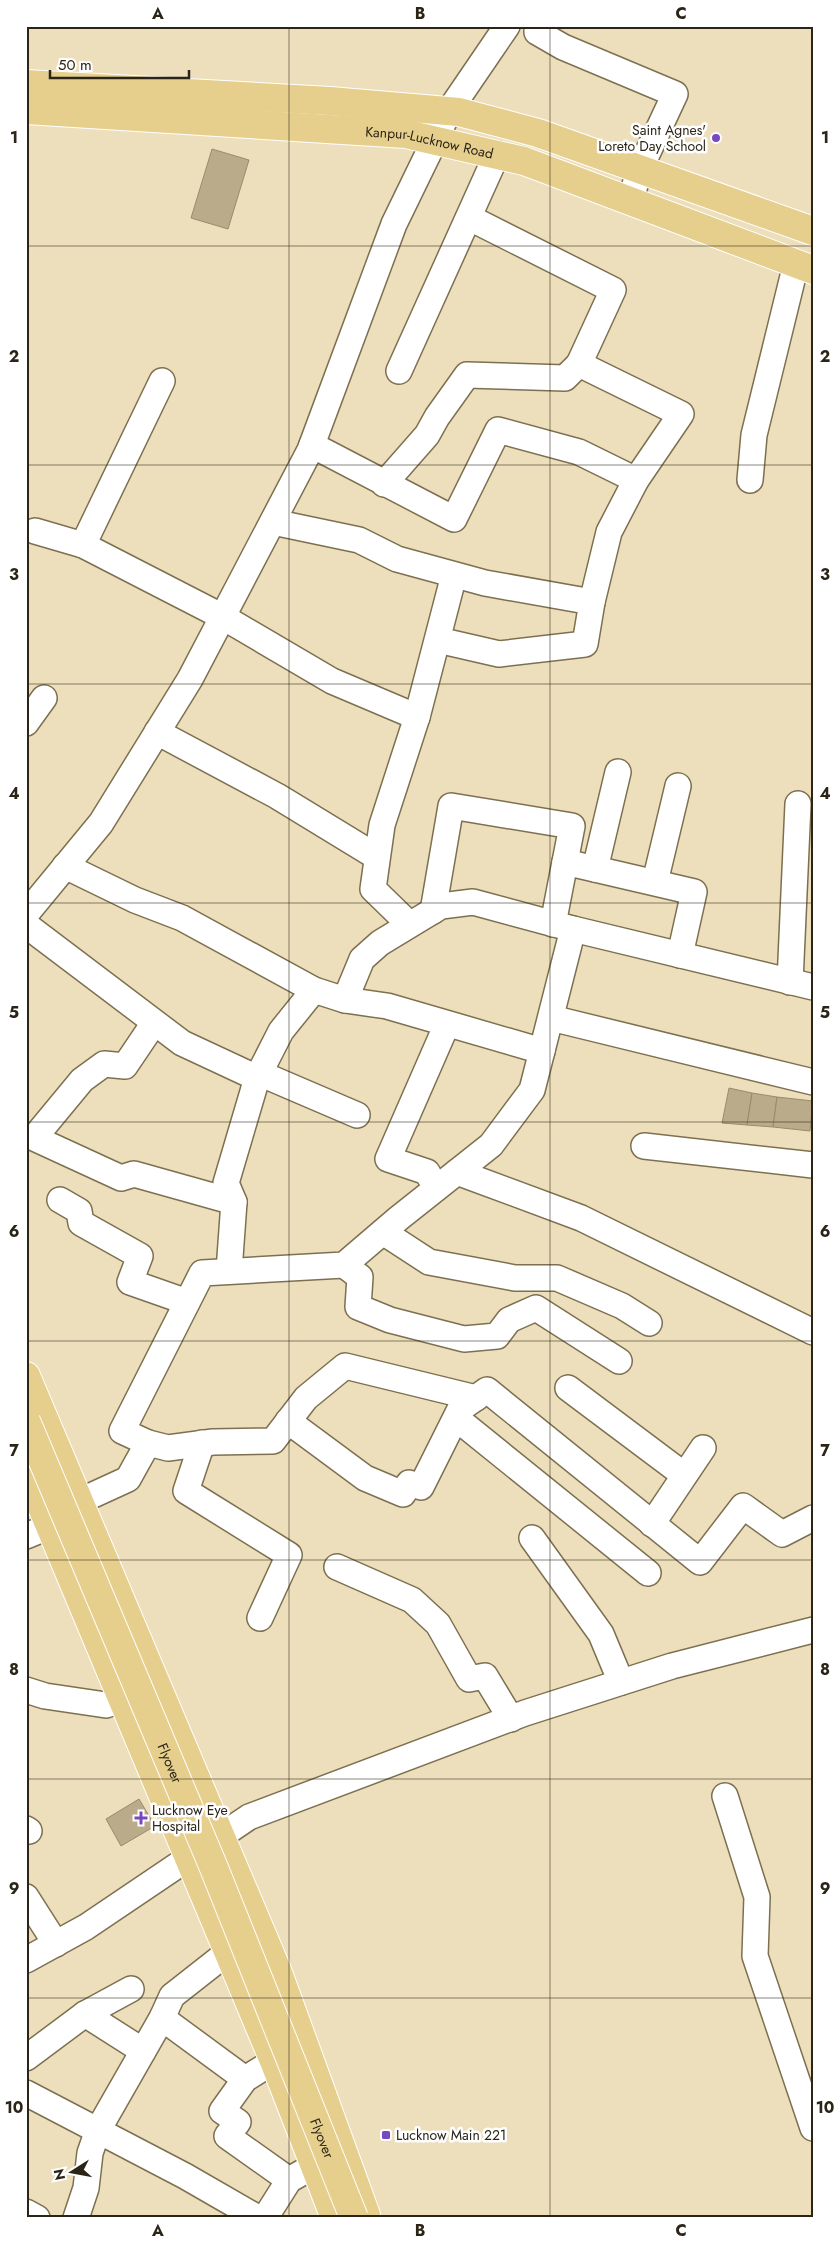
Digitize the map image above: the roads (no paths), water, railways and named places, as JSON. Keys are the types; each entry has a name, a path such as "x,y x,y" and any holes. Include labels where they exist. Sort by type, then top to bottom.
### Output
{"main road":[{"name":"Kanpur-Lucknow Road","path":"26,84 330,101 449,111 538,133 813,231"},
{"path":"159,119 160,91"},
{"name":"Kanpur-Lucknow Road","path":"26,110 406,134 435,139 524,161 804,267"},
{"path":"26,1376 277,1970 367,2218"},
{"name":"Flyover","path":"26,1421 204,1842 354,2218"},
{"path":"26,1469 38,1531 122,1699 274,2061 335,2218"}],"street":[{"path":"26,914 101,823 190,679 312,445 394,224 435,139 449,111 507,26"},
{"path":"541,26 538,32 562,47 674,94 640,169 630,201"},
{"path":"399,371 470,218 497,154"},
{"path":"384,484 427,435 466,375 565,378 579,364 612,290 470,218"},
{"path":"750,480 754,435 804,267"},
{"path":"438,640 499,654 585,644 592,602 609,532 636,480 681,414 579,364"},
{"path":"83,545 162,381"},
{"path":"312,445 454,520 498,430 580,452 636,480"},
{"path":"273,522 360,540 397,559 485,583 592,602"},
{"path":"35,531 83,545 223,617 332,681 417,717"},
{"path":"409,924 373,889 377,856 382,825 417,717 454,575"},
{"path":"26,723 44,698"},
{"path":"158,732 277,796 377,856"},
{"path":"595,869 618,772"},
{"path":"655,882 678,786"},
{"path":"345,1000 362,959 380,942 441,906 472,902 801,984 798,804"},
{"path":"433,911 451,806 572,826 565,862 563,926 551,1018 532,1090 490,1145 344,1265 202,1273 122,1431 148,1443 168,1448 202,1443 273,1441 306,1398 345,1366 476,1398"},
{"path":"565,862 694,892 680,955"},
{"path":"65,866 134,900 182,918 314,990 345,1000 387,1006 542,1051"},
{"path":"26,925 182,1043 258,1076 357,1115"},
{"path":"229,1271 234,1202 226,1182 258,1076 281,1031 314,990"},
{"path":"551,1018 813,1082"},
{"path":"154,1022 124,1066 104,1064 82,1080 35,1121 34,1138 121,1178 134,1174 234,1202"},
{"path":"436,1188 427,1172 388,1159 447,1024"},
{"path":"644,1146 813,1165"},
{"path":"457,1172 581,1218 813,1332"},
{"path":"60,1200 79,1211 81,1222 140,1256 130,1282 187,1302"},
{"path":"384,1232 429,1262 515,1278 557,1278 622,1306 649,1323"},
{"path":"344,1265 360,1277 358,1307 390,1320 464,1339 497,1336 509,1320 536,1308 619,1361"},
{"path":"568,1388 684,1475"},
{"path":"288,1421 365,1478 403,1494 409,1483 421,1487 460,1410 487,1390 700,1562 743,1506 782,1534 813,1518"},
{"path":"456,1418 648,1572"},
{"path":"38,1531 72,1512 80,1501 128,1479 148,1443"},
{"path":"202,1443 186,1491 289,1556 260,1618"},
{"path":"652,1524 703,1448"},
{"path":"532,1538 600,1634 621,1682"},
{"path":"337,1568 412,1600 438,1624 469,1679 485,1676 511,1719"},
{"path":"26,1960 86,1927 249,1817 511,1719 621,1682 672,1666 813,1630"},
{"path":"26,1690 45,1696 106,1705 122,1699"},
{"path":"725,1796 757,1898 755,1956 813,2128"},
{"path":"26,1897 56,1944"},
{"path":"76,2218 86,2188 90,2153 98,2130 162,2018 172,1996 228,1952"},
{"path":"26,2058 86,2014 131,1989"},
{"path":"86,2014 143,2051"},
{"path":"162,2018 245,2079"},
{"path":"289,2180 227,2136 238,2122 222,2111 245,2079 274,2061 306,2049"},
{"path":"26,2093 185,2176 258,2218"},
{"path":"265,2218 289,2180 314,2166"},
{"path":"26,2212 37,2218"}],"place":[{"name":"Saint Agnes' Loreto Day School","path":"716,138"},
{"name":"Lucknow Eye Hospital","path":"141,1818"},
{"name":"Lucknow Main 221","path":"386,2135"}]}
